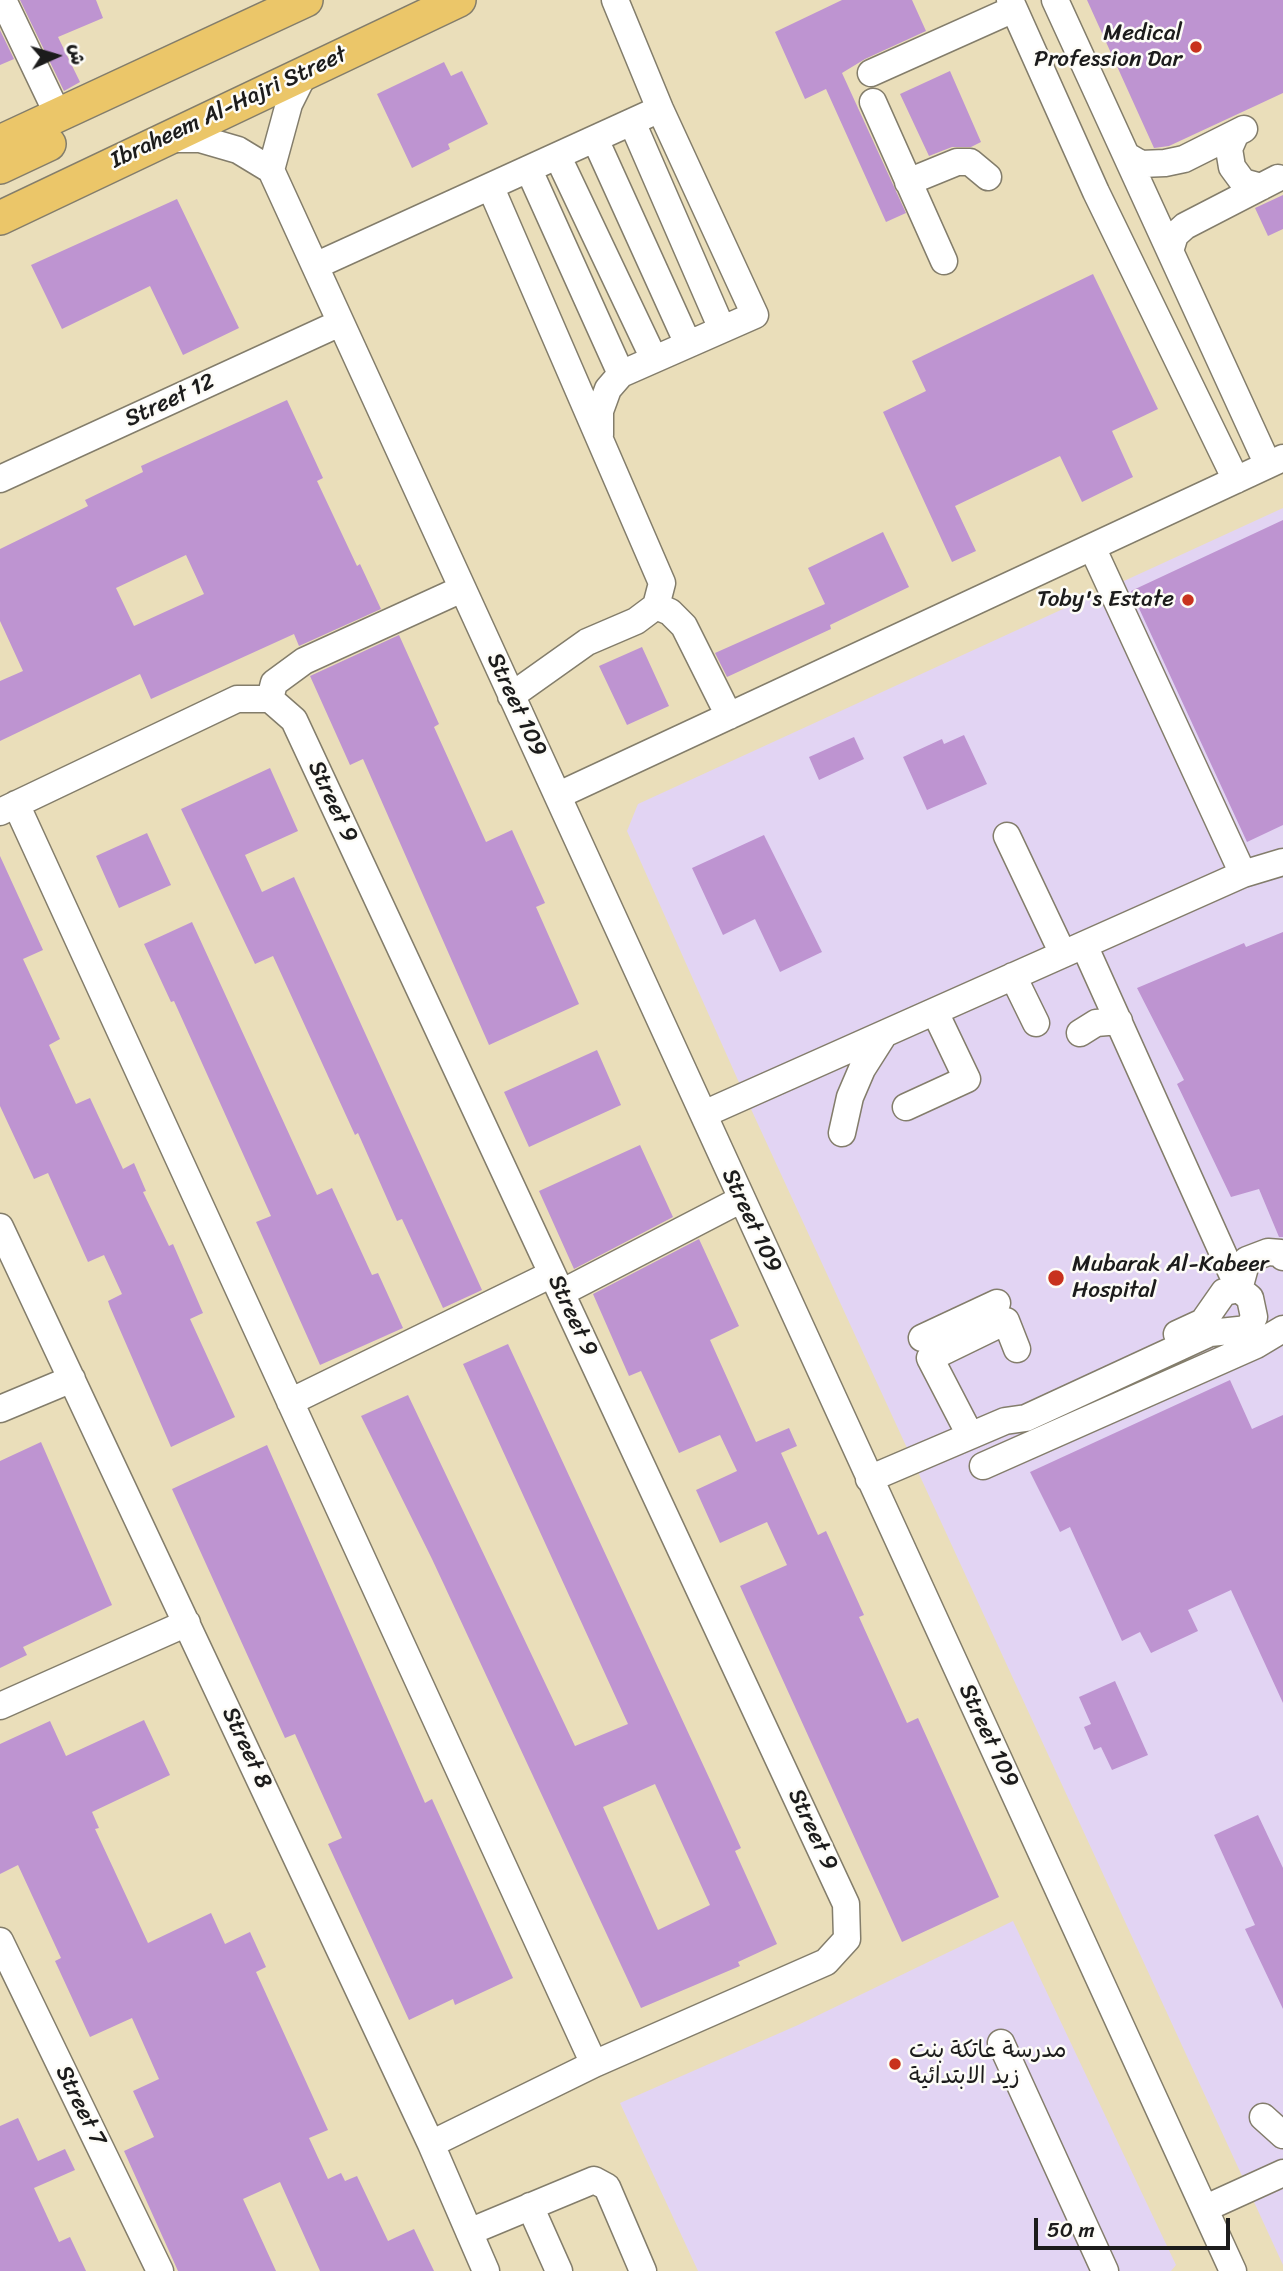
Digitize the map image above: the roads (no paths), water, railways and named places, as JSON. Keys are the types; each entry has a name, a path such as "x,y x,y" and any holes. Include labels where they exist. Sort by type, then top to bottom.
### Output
{"main road":[{"path":"0,142 306,0"},
{"name":"Ibraheem Al-Hajri Street","path":"0,218 161,139 459,0"},
{"path":"0,167 138,102 185,57"}],"street":[{"path":"2,0 58,115"},
{"path":"600,437 600,411 608,389 621,374 755,314 660,109 615,0"},
{"path":"559,795 1276,462 1171,248 1055,0"},
{"path":"871,73 1012,5 1096,192 1236,480"},
{"path":"161,139 200,139 225,146 238,150 271,170 285,115 304,74"},
{"path":"873,102 944,261"},
{"path":"315,266 660,109"},
{"path":"632,122 722,329"},
{"path":"1129,157 1141,164 1185,159 1244,129 1229,149 1232,167 1243,182 1269,182 1185,226 1175,235 1171,248"},
{"path":"595,139 688,344"},
{"path":"558,157 654,359"},
{"path":"908,182 957,162 970,162 988,177"},
{"name":"Street 109","path":"271,170 1233,2271"},
{"path":"529,170 621,374"},
{"path":"491,188 662,583 656,606 636,621 587,642 511,696"},
{"name":"Street 12","path":"0,479 340,323"},
{"path":"1093,547 1243,874"},
{"path":"462,589 303,661 274,683 270,699 237,699 8,808 290,1402 594,2064"},
{"path":"656,606 670,612 684,626 729,716"},
{"name":"Street 9","path":"270,699 294,719 846,1903 847,1939 826,1962 594,2064 431,2144"},
{"path":"869,1479 1005,1421 1026,1418 1210,1334 1248,1329 1254,1317 1250,1298 1239,1289 1119,1021 1007,836"},
{"path":"704,1114 883,1037 1243,874 1283,862"},
{"path":"1013,976 1036,1023"},
{"path":"906,1107 967,1079 934,1012"},
{"path":"1080,1033 1096,1023 1119,1021"},
{"path":"842,1133 850,1097 862,1069 883,1037"},
{"path":"290,1402 742,1199"},
{"name":"Street 8","path":"0,1227 431,2144 486,2271"},
{"path":"1239,1289 1247,1260 1268,1252 1281,1253 1283,1257"},
{"path":"1005,1421 1016,1406 1203,1322 1224,1292 1239,1289"},
{"path":"926,1348 997,1303"},
{"path":"926,1348 1006,1321 1017,1349"},
{"path":"983,1466 1256,1345 1283,1329"},
{"path":"926,1348 970,1435"},
{"path":"0,1409 72,1379"},
{"path":"0,1706 187,1623"},
{"name":"Street 7","path":"0,1941 160,2271"},
{"path":"1001,2043 1105,2271"},
{"path":"1262,2117 1283,2135"},
{"path":"1206,2208 1283,2172"},
{"path":"469,2232 586,2181 601,2182 607,2187 643,2271"},
{"path":"530,2206 559,2271"}],"place":[{"name":"Medical Profession Dar","path":"1196,47"},
{"name":"Toby's Estate","path":"1188,600"},
{"name":"Mubarak Al-Kabeer Hospital","path":"1056,1278"},
{"name":"مدرسة عاتكة بنت زيد الابتدائية","path":"895,2064"}]}
